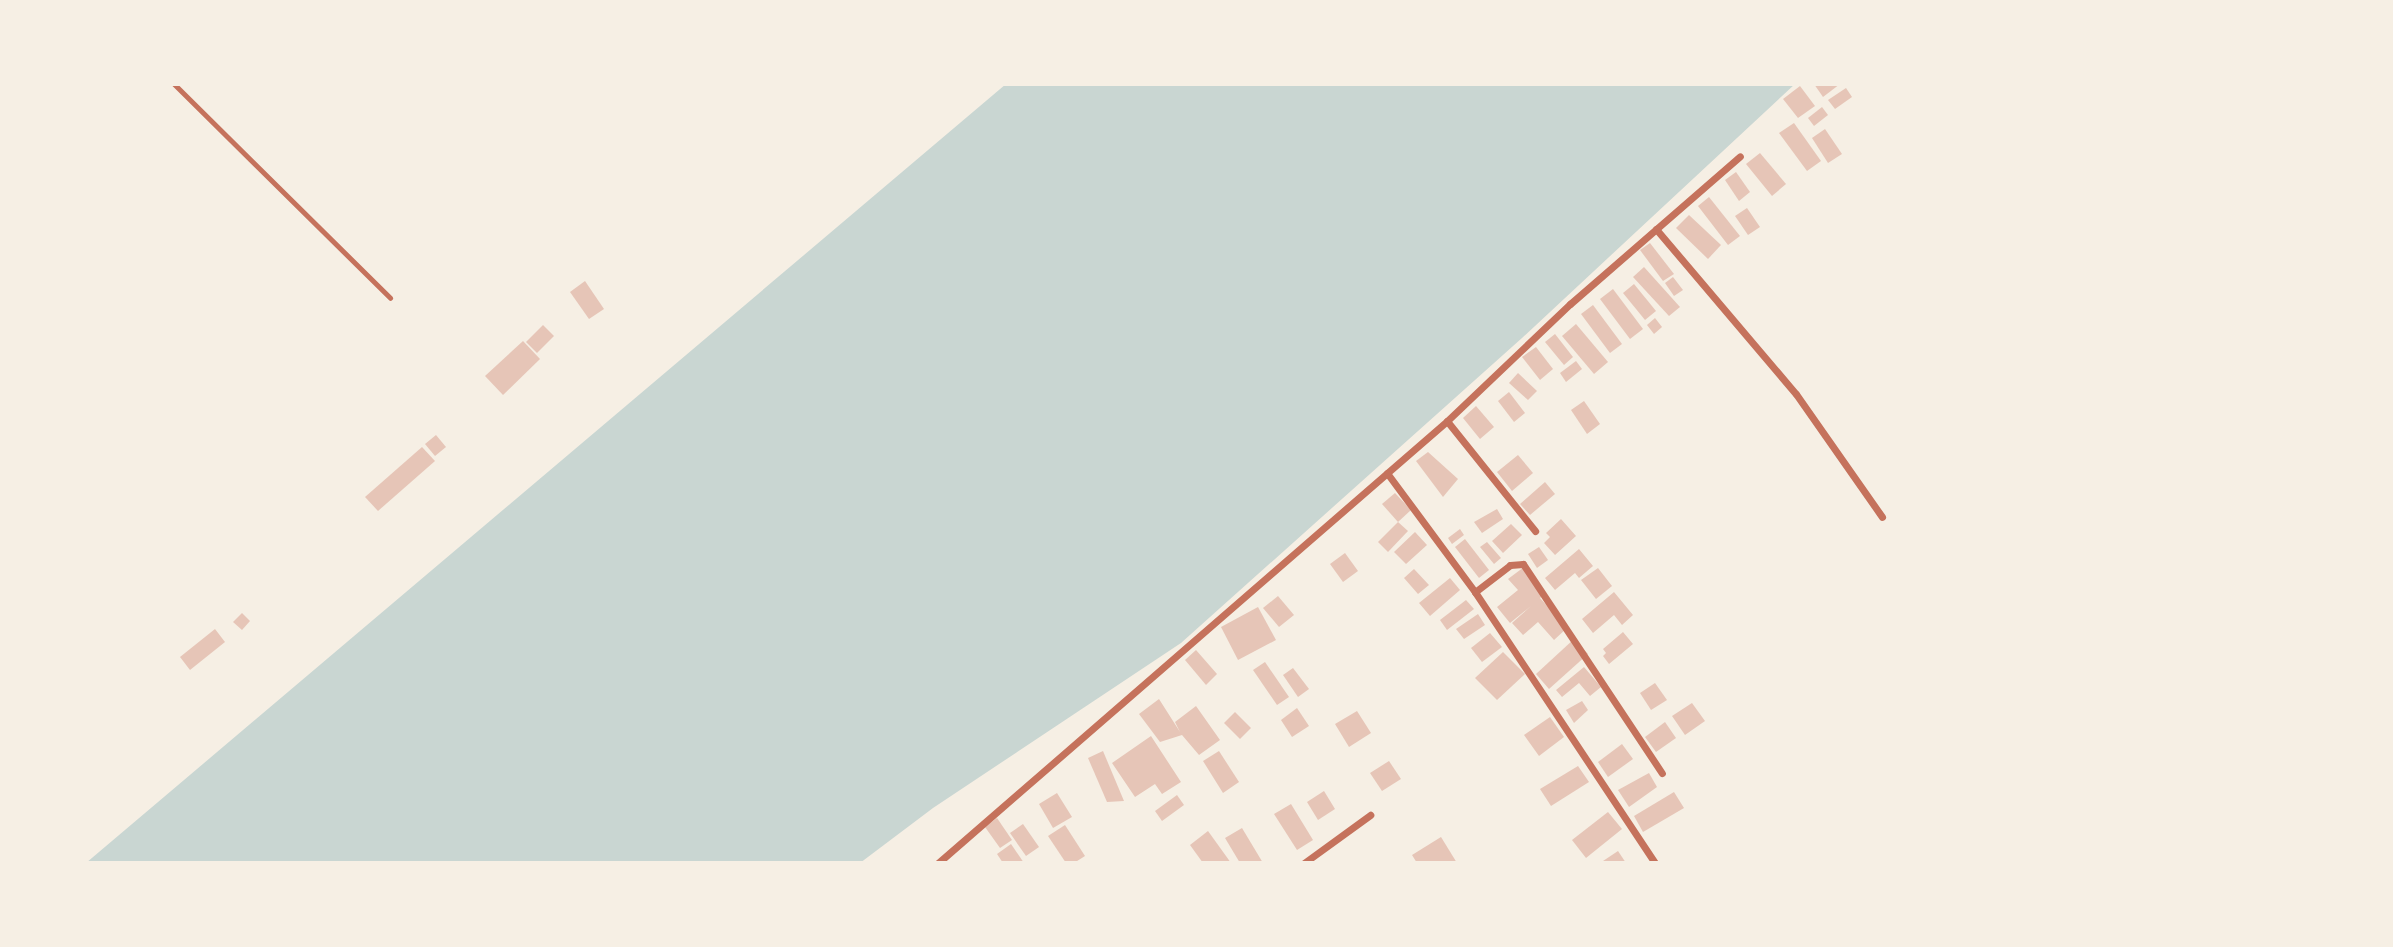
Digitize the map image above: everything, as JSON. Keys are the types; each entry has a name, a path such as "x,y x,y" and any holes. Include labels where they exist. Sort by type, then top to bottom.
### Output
{"street":[{"path":"938,863 1447,421 1570,304 1740,156"},
{"path":"1656,229 1796,394 1882,517"},
{"path":"1447,421 1535,531"},
{"path":"1387,473 1475,592 1654,863"},
{"path":"1475,592 1510,565 1522,564 1662,773"},
{"path":"1304,863 1370,815"}],"lane":[{"path":"174,84 390,298"}],"shaded area":[{"path":"1006,84 1795,84 1522,338 1181,643 933,808 860,863 86,863"}],"building":[{"path":"1814,84 1840,84 1823,97"},
{"path":"1800,86 1815,106 1798,118 1783,99"},
{"path":"1846,88 1852,97 1835,109 1828,100"},
{"path":"1822,107 1828,115 1814,126 1808,118"},
{"path":"1794,123 1821,161 1807,171 1779,133"},
{"path":"1825,129 1842,154 1828,163 1812,138"},
{"path":"1760,153 1786,184 1772,196 1746,164"},
{"path":"1736,172 1750,192 1739,201 1725,180"},
{"path":"1709,197 1740,236 1728,245 1698,206"},
{"path":"1747,208 1760,227 1748,235 1735,216"},
{"path":"1689,215 1721,245 1708,259 1676,228"},
{"path":"1650,243 1674,274 1663,281 1640,250"},
{"path":"1644,267 1680,307 1669,316 1633,277"},
{"path":"1673,277 1683,290 1674,296 1665,283"},
{"path":"585,281 604,309 589,319 570,292"},
{"path":"1634,284 1656,311 1645,320 1623,293"},
{"path":"1613,289 1643,329 1630,339 1600,299"},
{"path":"1593,305 1622,344 1610,353 1581,314"},
{"path":"1655,318 1662,327 1654,334 1647,325"},
{"path":"1576,324 1608,362 1594,374 1562,336"},
{"path":"543,325 554,336 537,353 526,342"},
{"path":"1555,334 1573,357 1564,365 1545,342"},
{"path":"523,341 540,359 503,395 485,376"},
{"path":"1536,347 1553,369 1540,380 1522,357"},
{"path":"1576,361 1582,369 1566,382 1560,373"},
{"path":"1518,373 1537,391 1528,400 1509,383"},
{"path":"1509,392 1525,413 1514,422 1498,401"},
{"path":"1584,401 1600,424 1587,434 1571,410"},
{"path":"1476,406 1494,427 1480,439 1463,418"},
{"path":"436,435 446,447 435,456 425,444"},
{"path":"422,447 435,461 378,511 365,497"},
{"path":"1428,452 1458,479 1443,497 1416,461"},
{"path":"1518,455 1533,473 1512,491 1497,472"},
{"path":"1545,482 1555,494 1530,515 1520,504"},
{"path":"1395,493 1411,510 1398,522 1382,504"},
{"path":"1497,509 1503,519 1482,533 1474,522"},
{"path":"1561,519 1576,536 1555,555 1544,543 1550,537 1546,533"},
{"path":"1398,522 1408,531 1388,552 1378,542"},
{"path":"1511,524 1522,535 1503,553 1492,541"},
{"path":"1460,529 1464,535 1452,544 1448,538"},
{"path":"1415,532 1427,545 1406,564 1394,552"},
{"path":"1465,539 1489,570 1479,578 1455,547"},
{"path":"1487,542 1501,558 1494,564 1480,547"},
{"path":"1539,547 1548,560 1537,568 1528,554"},
{"path":"1579,549 1593,566 1579,578 1575,573 1555,590 1545,578"},
{"path":"1345,553 1358,571 1343,582 1330,564"},
{"path":"1524,567 1546,593 1540,598 1567,628 1554,640 1538,622 1523,635 1512,623 1531,606 1510,623 1497,607 1518,590 1508,579"},
{"path":"1598,568 1612,586 1596,599 1581,580"},
{"path":"1414,569 1429,585 1418,594 1404,578"},
{"path":"1450,578 1460,590 1430,616 1419,603"},
{"path":"1614,592 1633,615 1622,625 1614,615 1593,633 1582,619"},
{"path":"1278,596 1294,615 1279,627 1263,608"},
{"path":"1466,600 1474,609 1447,630 1440,620"},
{"path":"1258,607 1276,640 1238,660 1221,627"},
{"path":"242,613 250,621 242,630 233,622"},
{"path":"1478,614 1485,625 1464,639 1456,629"},
{"path":"215,629 225,642 190,670 180,657"},
{"path":"1623,632 1633,644 1609,664 1603,656 1606,653 1603,649"},
{"path":"1490,633 1502,647 1482,662 1471,648"},
{"path":"1574,639 1588,654 1549,689 1536,674"},
{"path":"1196,650 1217,674 1206,685 1185,660"},
{"path":"1503,652 1525,674 1497,700 1475,678"},
{"path":"1265,662 1289,697 1277,705 1253,670"},
{"path":"1584,667 1601,687 1590,696 1579,683 1562,697 1556,690"},
{"path":"1293,668 1309,689 1298,697 1283,675"},
{"path":"1655,683 1667,700 1651,710 1640,693"},
{"path":"1159,699 1180,732 1175,722 1196,706 1220,740 1199,755 1182,735 1160,742 1139,714"},
{"path":"1582,701 1588,710 1574,723 1566,710"},
{"path":"1692,703 1705,721 1685,735 1672,716"},
{"path":"1297,708 1309,726 1292,737 1281,720"},
{"path":"1357,711 1371,733 1349,747 1335,724"},
{"path":"1235,712 1251,728 1240,739 1224,723"},
{"path":"1550,717 1564,737 1539,756 1524,735"},
{"path":"1665,722 1676,738 1656,752 1645,737"},
{"path":"1151,736 1181,782 1162,794 1155,784 1135,797 1112,763"},
{"path":"1622,744 1633,759 1608,777 1598,762"},
{"path":"1103,751 1124,801 1107,802 1088,758"},
{"path":"1219,751 1239,782 1223,793 1203,761"},
{"path":"1389,761 1401,779 1382,791 1370,773"},
{"path":"1578,766 1589,782 1551,806 1540,789"},
{"path":"1649,773 1657,787 1629,807 1618,790"},
{"path":"1324,791 1335,809 1318,820 1307,802"},
{"path":"1674,792 1684,808 1643,832 1634,816"},
{"path":"1057,793 1072,817 1053,828 1039,804"},
{"path":"1177,795 1184,805 1162,821 1155,811"},
{"path":"1291,804 1313,840 1297,850 1274,814"},
{"path":"1608,812 1622,829 1586,858 1572,840"},
{"path":"997,818 1012,840 1000,848 985,827"},
{"path":"1023,824 1039,847 1026,856 1010,833"},
{"path":"1065,825 1085,856 1074,863 1066,863 1048,836"},
{"path":"1242,828 1263,863 1240,863 1225,838"},
{"path":"1208,831 1231,863 1203,863 1190,845"},
{"path":"1441,837 1457,863 1417,863 1412,855"},
{"path":"1011,844 1024,863 1003,863 997,854"},
{"path":"1618,851 1626,863 1600,863"}]}
